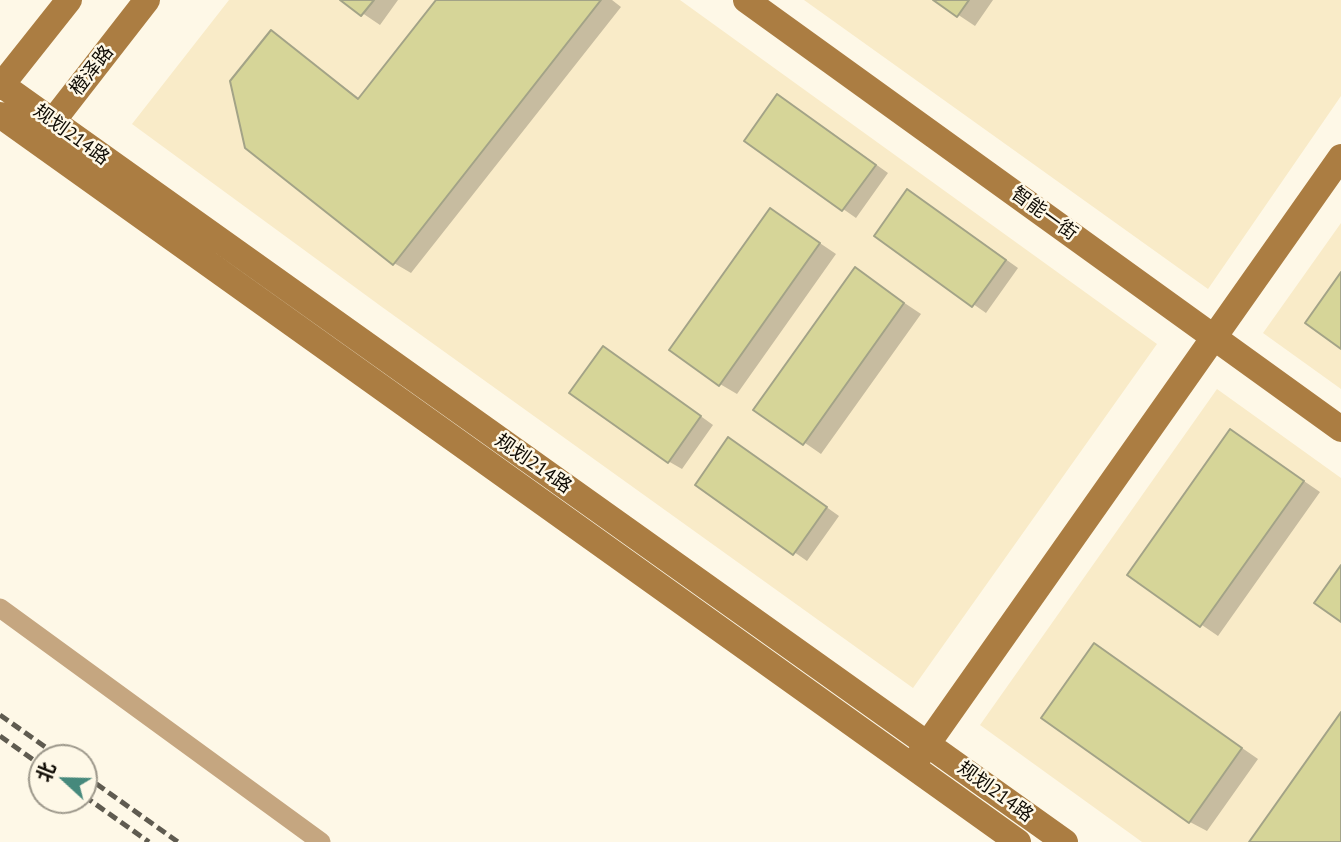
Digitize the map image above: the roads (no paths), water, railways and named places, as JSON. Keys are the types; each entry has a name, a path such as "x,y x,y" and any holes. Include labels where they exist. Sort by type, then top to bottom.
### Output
{"main road":[{"path":"1,86 69,0"},
{"name":"橙泽路","path":"44,132 147,0"},
{"name":"智能一街","path":"746,0 1341,429"},
{"name":"规划214路","path":"1,86 44,132 1018,842"},
{"name":"规划214路","path":"0,115 44,132 927,743 1065,842"},
{"path":"912,766 1341,157"}],"street":[{"path":"0,608 321,842"}],"railway":[{"path":"0,715 41,744"},
{"path":"0,736 28,756"},
{"path":"98,785 178,842"},
{"path":"98,806 149,842"}]}
